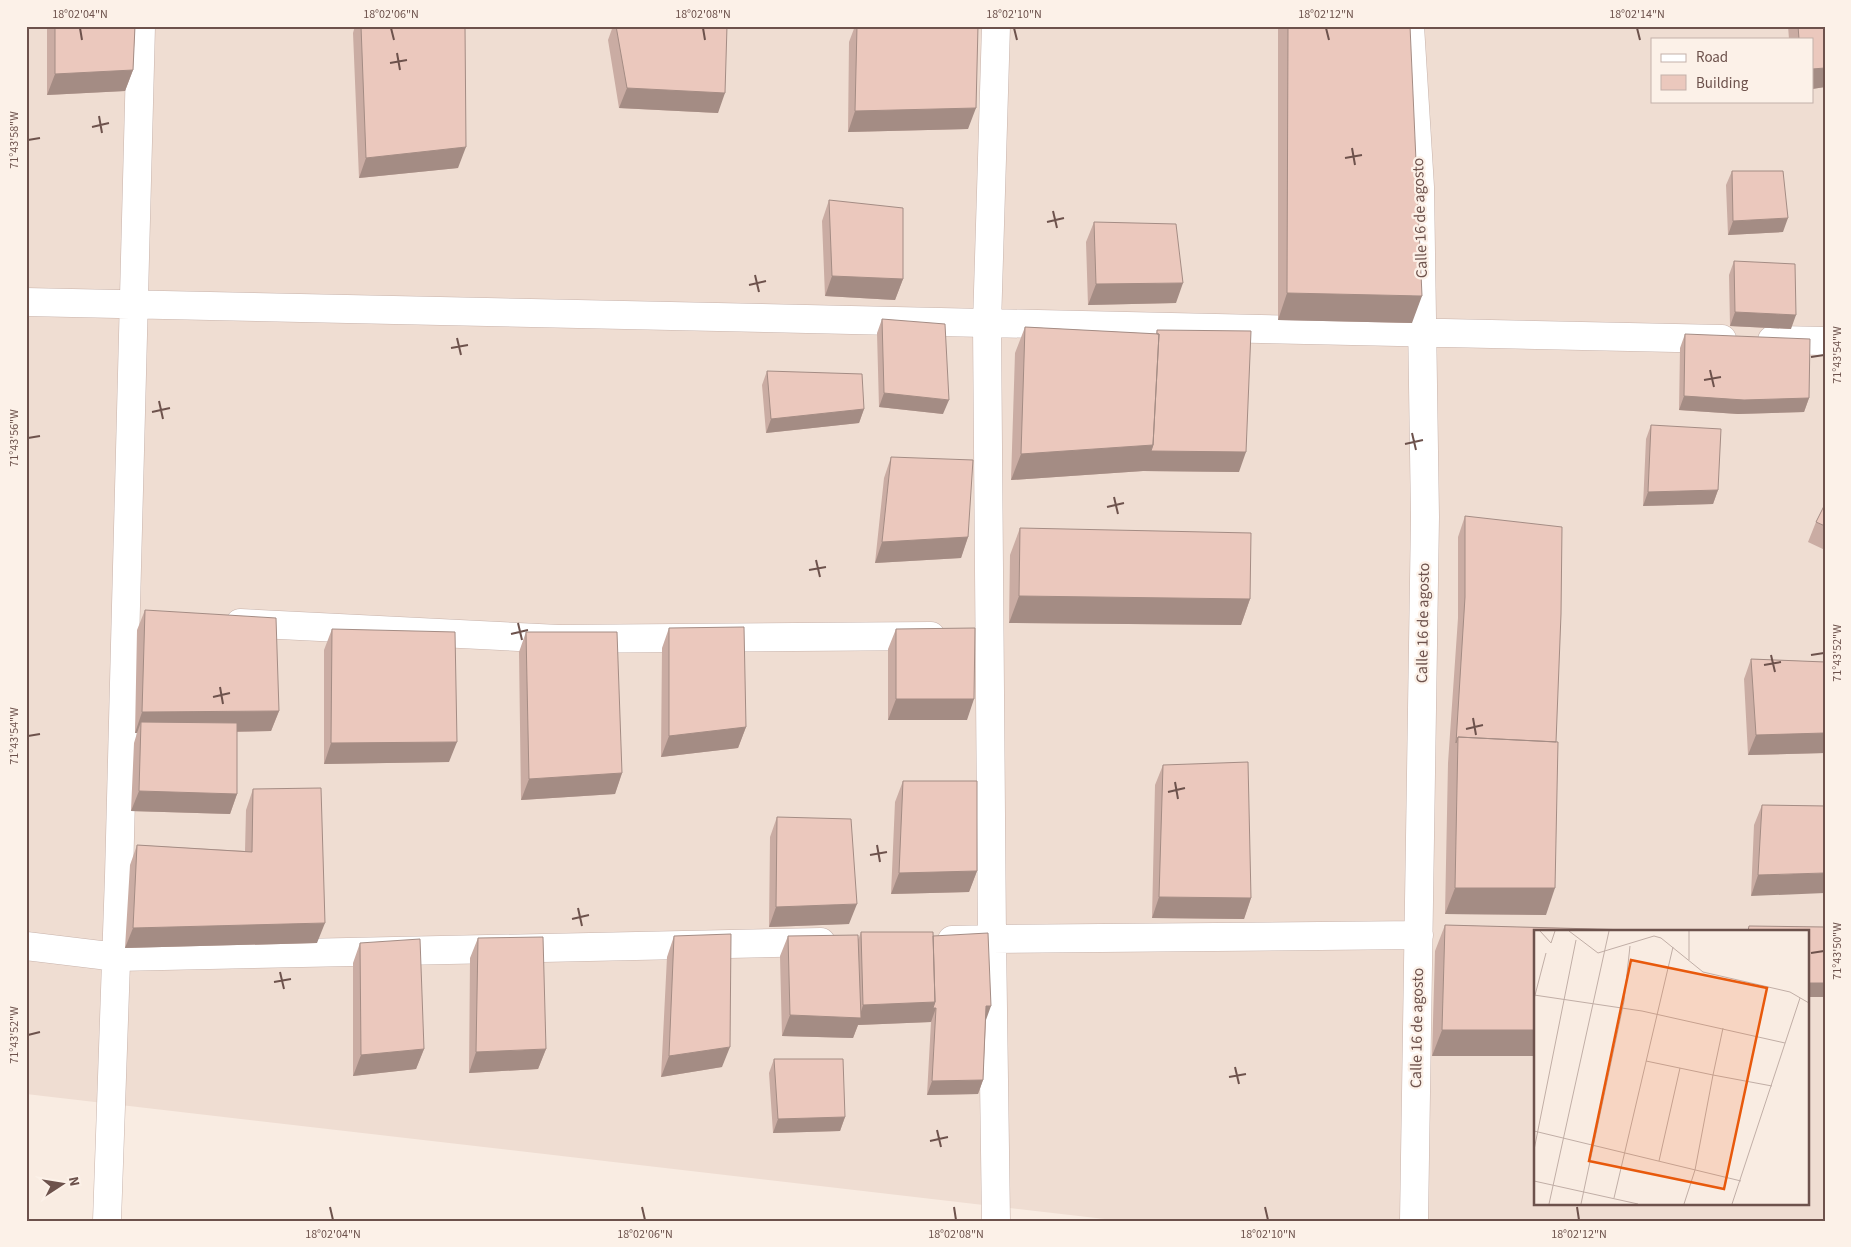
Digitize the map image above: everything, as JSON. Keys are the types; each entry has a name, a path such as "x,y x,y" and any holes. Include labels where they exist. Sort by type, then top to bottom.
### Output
{"street":[{"path":"108,1221 116,957 136,618 134,305 141,26"},
{"path":"996,26 987,324 973,636 992,939 996,1221"},
{"name":"Calle 16 de agosto","path":"1410,26 1420,187 1425,517 1414,1221"},
{"path":"26,302 1422,334 1825,341"},
{"path":"214,622 559,639 973,636"},
{"path":"923,940 1419,935"},
{"path":"26,946 116,957 844,942"}],"shaded area":[{"path":"26,26 1825,26 1825,1221 1122,1221 26,1094"}],"building":[{"path":"55,26 135,26 133,70 55,74"},
{"path":"361,26 465,26 466,147 366,158"},
{"path":"616,26 727,26 725,93 627,88"},
{"path":"857,26 978,26 976,108 855,111"},
{"path":"1288,26 1410,26 1422,296 1287,293"},
{"path":"1798,26 1825,26 1825,68 1814,69 1814,38 1799,38"},
{"path":"1732,171 1783,171 1788,218 1733,221"},
{"path":"829,200 903,208 903,279 832,276"},
{"path":"1094,222 1176,224 1183,283 1096,284"},
{"path":"1734,261 1795,264 1796,315 1735,312"},
{"path":"882,319 945,324 949,400 884,393"},
{"path":"1025,327 1159,334 1153,445 1021,454"},
{"path":"1157,330 1251,331 1246,452 1151,451 1153,445 1159,334 1157,334"},
{"path":"1685,334 1810,339 1809,398 1744,400 1684,396"},
{"path":"767,371 862,374 864,409 771,419"},
{"path":"1651,425 1721,429 1718,490 1648,492"},
{"path":"891,457 973,460 968,537 882,542"},
{"path":"1825,504 1825,526 1816,522"},
{"path":"1465,516 1562,527 1556,742 1458,737 1456,743 1465,597"},
{"path":"1020,528 1251,533 1250,599 1019,596"},
{"path":"145,610 276,618 279,711 142,712"},
{"path":"744,627 746,727 669,736 669,628"},
{"path":"975,628 974,699 896,699 896,629"},
{"path":"332,629 455,632 457,742 331,743"},
{"path":"526,632 617,632 622,773 529,779"},
{"path":"1751,659 1825,662 1825,733 1756,735"},
{"path":"141,722 237,723 237,794 139,791"},
{"path":"1458,737 1558,742 1555,888 1455,888"},
{"path":"1248,762 1251,898 1159,897 1163,765"},
{"path":"903,781 977,781 977,871 899,873"},
{"path":"321,788 325,923 133,928 137,845 252,852 253,789"},
{"path":"1762,805 1825,806 1825,873 1758,875"},
{"path":"777,817 851,819 857,904 776,907"},
{"path":"1445,925 1632,930 1534,930 1534,1030 1442,1030"},
{"path":"1749,926 1825,927 1825,983 1808,983 1808,930 1748,930"},
{"path":"861,932 933,932 935,1002 863,1005"},
{"path":"988,933 991,1006 986,1006 983,1080 932,1081 936,1008 933,1008 935,1002 933,936"},
{"path":"731,934 730,1047 669,1056 674,936"},
{"path":"858,935 861,1018 790,1015 788,936"},
{"path":"543,937 546,1049 476,1052 478,938"},
{"path":"420,939 424,1049 361,1055 360,943"},
{"path":"774,1059 843,1059 845,1117 778,1119"}]}
